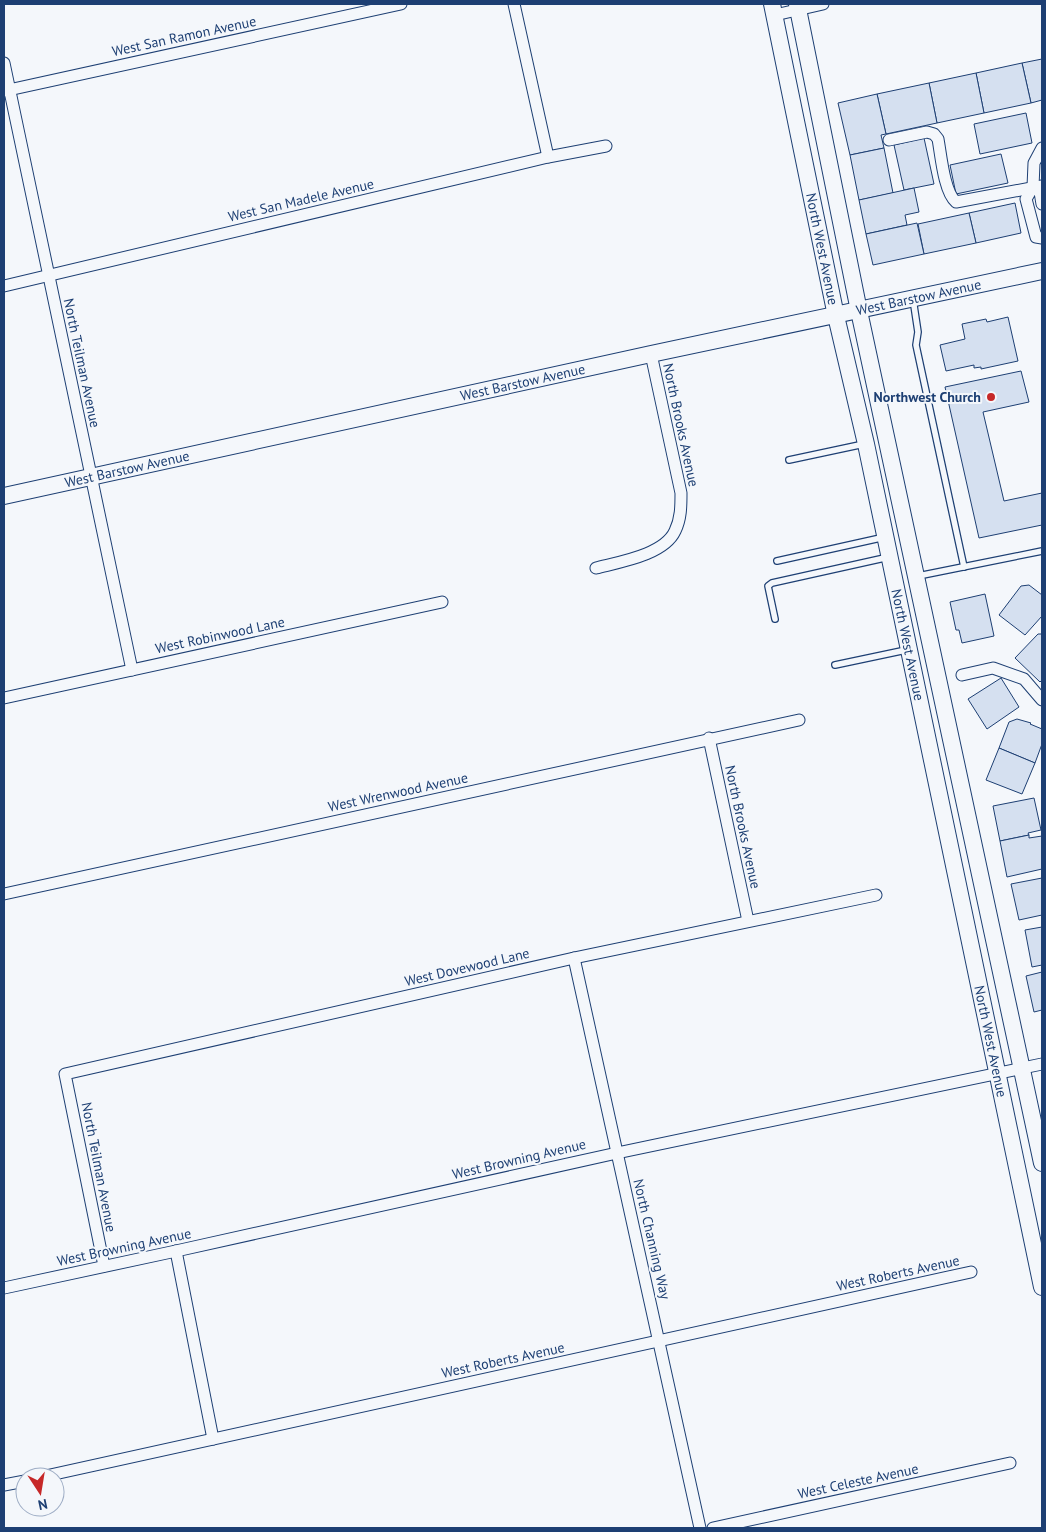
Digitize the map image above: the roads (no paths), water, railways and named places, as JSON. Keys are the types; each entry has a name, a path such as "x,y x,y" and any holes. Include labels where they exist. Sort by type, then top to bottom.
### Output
{"main road":[{"name":"North West Avenue","path":"797,6 859,311 1042,1163"},
{"name":"North West Avenue","path":"774,9 836,316 866,444 1041,1280"},
{"name":"West Barstow Avenue","path":"4,496 651,354 1042,271"}],"street":[{"name":"West San Ramon Avenue","path":"7,90 401,4"},
{"path":"514,4 548,157"},
{"path":"774,9 823,4"},
{"name":"North Teilman Avenue","path":"4,63 7,90 49,276 132,670"},
{"path":"889,140 927,132 934,134 938,139 948,189 956,202 1037,186"},
{"name":"West San Madele Avenue","path":"4,286 548,157 606,146"},
{"path":"1042,148 1034,163 1042,204"},
{"path":"1037,186 1026,200 1036,237 1042,238"},
{"name":"North Brooks Avenue","path":"596,568 642,556 661,546 675,532 681,512 681,493 651,354"},
{"name":"West Robinwood Lane","path":"4,698 442,602"},
{"path":"962,675 994,668 1024,679 1042,700"},
{"name":"West Wrenwood Avenue","path":"4,894 709,738 799,720"},
{"name":"North Brooks Avenue","path":"709,738 748,921"},
{"name":"West Dovewood Lane","path":"65,1074 574,958 876,894"},
{"name":"North Channing Way","path":"574,958 700,1528"},
{"name":"West Browning Avenue","path":"4,1288 617,1153 1042,1064"},
{"name":"North Teilman Avenue","path":"65,1074 104,1266"},
{"path":"176,1251 213,1439"},
{"name":"West Roberts Avenue","path":"65,1472 971,1272"},
{"name":"West Celeste Avenue","path":"713,1528 1010,1463"}],"lane":[{"path":"913,299 918,332 916,345 964,567"},
{"path":"789,460 866,444"},
{"path":"777,561 884,537"},
{"path":"916,577 1042,551"},
{"path":"775,618 768,586 772,583 889,557"},
{"path":"835,666 908,649"}],"place":[{"name":"Northwest Church","path":"991,397"}]}
